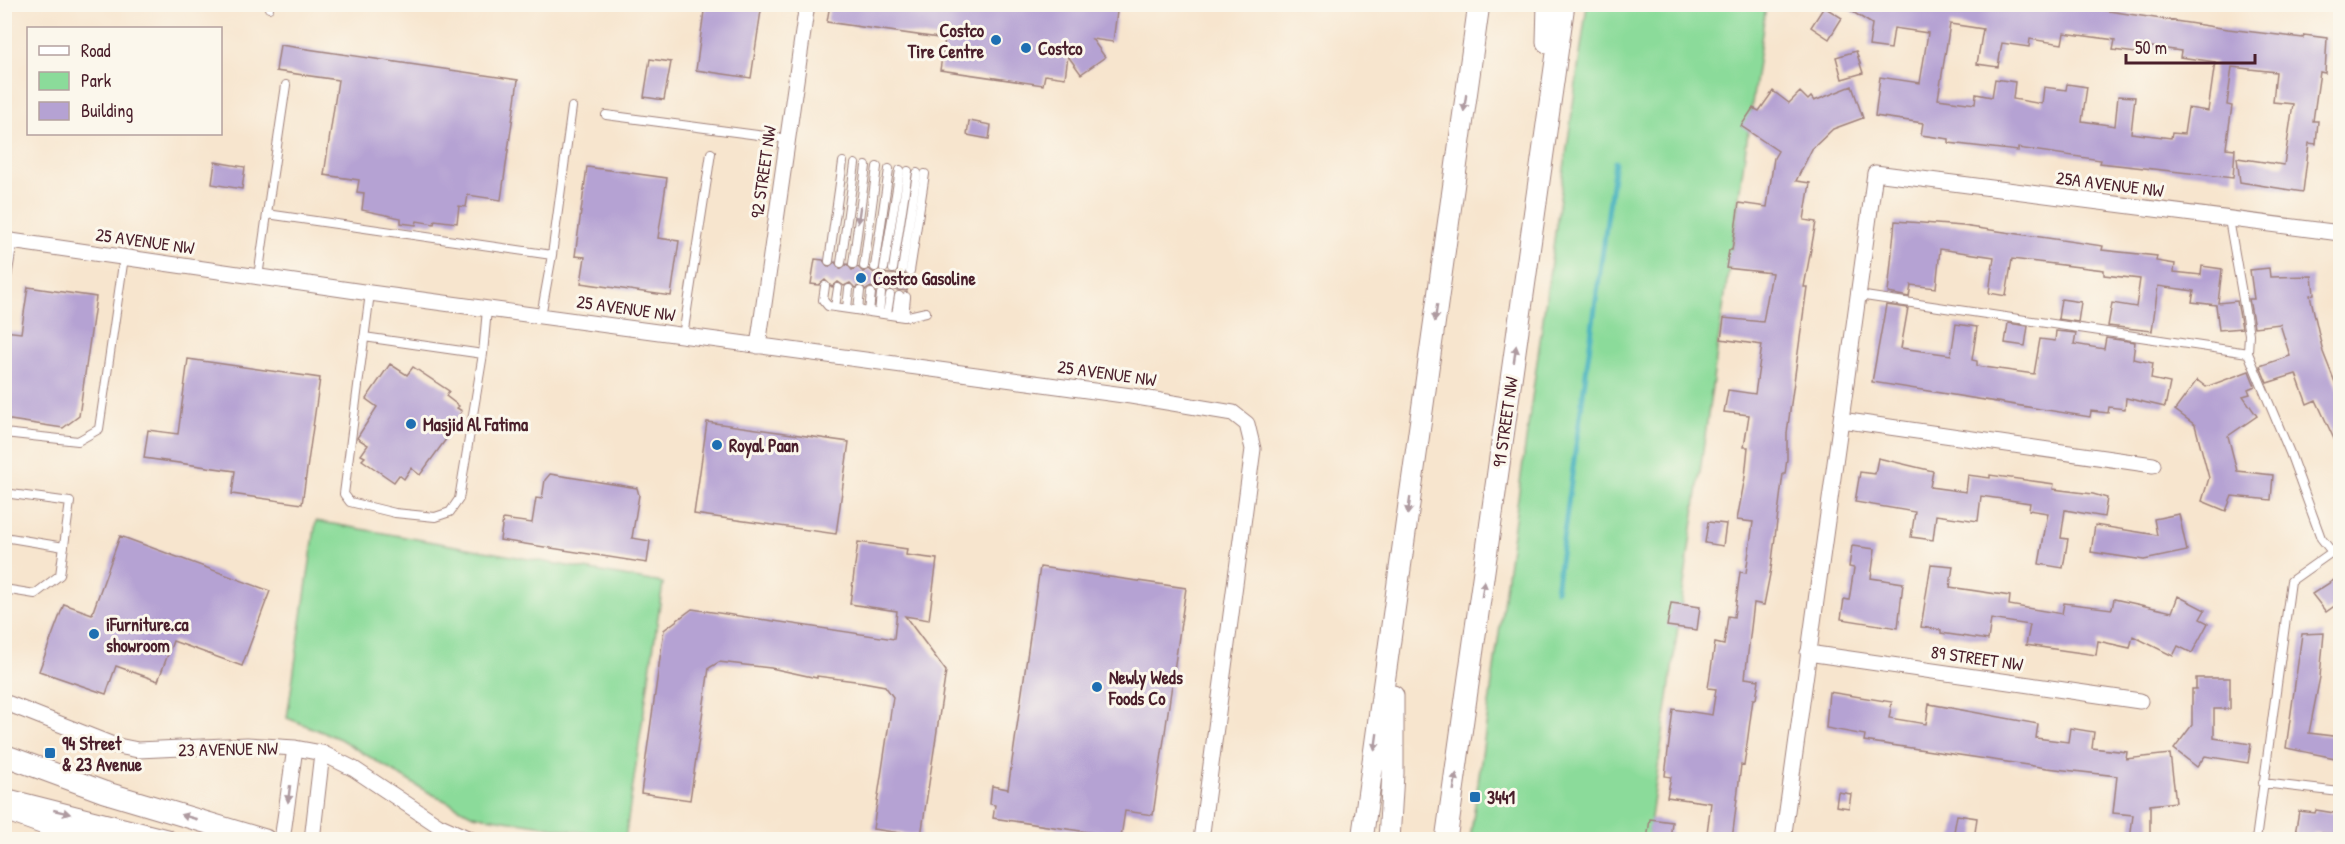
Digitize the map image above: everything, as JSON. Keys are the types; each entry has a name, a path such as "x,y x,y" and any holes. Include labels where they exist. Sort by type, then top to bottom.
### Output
{"main road":[{"path":"1362,840 1479,4"},
{"path":"1543,142 1548,4"},
{"name":"91 STREET NW","path":"1446,840 1476,643 1543,142 1564,4"},
{"path":"1389,840 1393,773 1393,622"},
{"path":"4,755 104,792 265,840"},
{"path":"4,799 166,840"},
{"path":"1358,840 1367,808"},
{"path":"4,810 89,840"}],"street":[{"name":"92 STREET NW","path":"758,346 807,4"},
{"name":"25A AVENUE NW","path":"1858,295 1875,173 2340,233"},
{"name":"25 AVENUE NW","path":"9,241 370,293 1131,396 1225,411 1240,418 1251,434 1253,449 1201,840"},
{"path":"1783,840 1858,295"},
{"path":"1840,420 2153,465"},
{"name":"89 STREET NW","path":"1808,653 2140,701"},
{"name":"23 AVENUE NW","path":"4,702 113,745 138,750 247,745 295,748 322,753 354,769 438,825 472,840"},
{"path":"282,840 295,748"},
{"path":"312,840 322,753"}],"lane":[{"path":"258,277 286,85"},
{"path":"541,316 552,255 572,107"},
{"path":"606,115 788,139"},
{"path":"684,336 711,153"},
{"path":"829,261 843,162"},
{"path":"841,263 855,164"},
{"path":"853,264 866,166"},
{"path":"864,266 877,167"},
{"path":"874,267 889,169"},
{"path":"889,269 904,171"},
{"path":"906,271 921,173"},
{"path":"267,214 552,255"},
{"path":"2229,219 2249,334 2248,352 2290,453 2321,538 2332,552"},
{"path":"4,296 9,241"},
{"path":"4,433 78,441 99,429 124,257"},
{"path":"825,286 824,304 835,307 900,316 926,312"},
{"path":"835,307 838,288"},
{"path":"847,308 849,290"},
{"path":"858,310 860,291"},
{"path":"869,312 871,292"},
{"path":"370,293 344,494 350,502 395,513 435,517 450,512 459,499 483,354 487,309"},
{"path":"883,314 886,294"},
{"path":"1858,295 2248,352"},
{"path":"900,316 903,297"},
{"path":"364,337 483,354"},
{"path":"4,493 70,502 60,575 35,594 4,590"},
{"path":"4,537 64,547"},
{"path":"2256,840 2291,581 2340,546"},
{"path":"2263,783 2340,792"}],"green space":[{"path":"1587,5 1766,5 1648,839 1470,840"},
{"path":"316,521 663,583 625,839 473,815 424,790 340,739 287,718"}],"building":[{"path":"705,4 762,4 751,78 696,70"},
{"name":"Costco","path":"830,4 1118,4 1113,42 1092,39 1105,57 1081,74 1068,56 1065,78 1045,75 1043,85 940,70 945,39 827,22"},
{"path":"1840,4 2062,4 2228,29 2303,38 2304,35 2327,38 2325,73 2320,72 2313,121 2318,121 2316,144 2309,143 2303,192 2240,182 2237,158 2284,165 2293,104 2273,102 2276,72 2232,67 2227,105 2232,106 2226,148 2235,149 2233,178 2100,163 2101,160 2018,148 2018,151 1949,143 1949,139 1921,135 1923,123 1875,116 1880,77 1920,83 1928,33 1894,28 1891,49 1869,46 1872,24","holes":["1950,24 1983,29 1977,64 1998,67 2002,43 2029,47 2030,39 2062,44 2064,33 2115,40 2113,50 2136,53 2137,45 2181,51 2180,57 2215,62 2208,111 2188,108 2184,134 2172,133 2171,138 2131,133 2135,97 2118,96 2115,126 2082,121 2087,87 2067,84 2066,90 2044,87 2042,104 2013,99 2015,82 1995,79 1992,97 1976,94 1975,104 1938,99"]},
{"path":"1824,7 1842,18 1829,39 1811,27"},
{"path":"280,45 518,80 501,200 468,195 466,207 459,206 457,223 435,220 434,224 417,221 416,225 401,223 401,218 362,210 364,193 357,192 359,180 324,175 338,80 276,71"},
{"path":"1856,51 1863,73 1842,79 1836,57"},
{"path":"650,59 671,62 664,100 644,97"},
{"path":"1852,86 1863,118 1833,129 1812,149 1796,181 1810,183 1804,220 1816,222 1804,287 1807,287 1787,433 1787,459 1771,569 1764,605 1754,603 1745,678 1759,680 1756,699 1753,699 1744,766 1741,765 1732,840 1706,840 1711,803 1667,797 1671,777 1665,776 1673,709 1712,715 1716,689 1708,688 1715,643 1724,645 1728,616 1734,617 1740,572 1746,573 1753,522 1737,520 1745,477 1748,447 1744,447 1749,415 1724,412 1728,390 1755,394 1762,345 1721,339 1724,318 1763,322 1772,273 1726,268 1729,250 1732,250 1739,203 1767,207 1774,158 1778,151 1741,126 1753,108 1759,111 1773,91 1789,103 1800,92 1808,100 1811,97 1814,101"},
{"path":"969,121 991,125 989,139 967,135"},
{"path":"215,162 245,167 242,189 212,184"},
{"path":"587,167 667,178 658,238 679,241 671,296 581,283 585,257 575,256"},
{"path":"1895,221 1963,226 2103,246 2102,250 2157,256 2156,261 2175,264 2174,272 2201,275 2202,266 2222,269 2218,303 2237,301 2242,328 2219,330 2216,305 2192,302 2194,291 2158,286 2152,331 2108,326 2112,303 2136,307 2140,279 2104,275 2104,270 2012,259 2006,296 1989,293 1994,257 1940,249 1936,288 1911,285 1909,297 1888,293"},
{"name":"Costco Gasoline","path":"815,259 823,260 828,267 835,262 840,269 847,264 852,270 858,267 863,272 869,269 874,273 905,275 909,277 907,291 881,288 876,290 871,287 866,290 861,285 855,288 850,283 844,286 838,282 832,287 825,280 819,285 811,284"},
{"path":"2269,268 2270,277 2312,276 2314,294 2310,295 2323,352 2340,395 2340,452 2316,400 2307,404 2296,374 2267,383 2260,366 2290,356 2280,324 2254,327 2249,299 2254,299 2250,270"},
{"path":"28,287 96,297 79,416 63,428 4,419 4,331 21,333"},
{"path":"2061,299 2081,302 2078,322 2058,319"},
{"path":"1886,305 1908,308 1901,348 1951,355 1956,324 1977,327 1972,360 1977,361 1977,366 2034,374 2040,339 2055,341 2056,331 2076,333 2074,344 2104,349 2106,338 2135,342 2133,359 2153,363 2151,379 2170,383 2165,407 2126,398 2125,409 2109,407 2108,413 2091,411 2090,417 1872,382"},
{"path":"2008,323 2028,326 2025,346 2005,343"},
{"path":"188,359 320,378 302,504 232,494 235,471 144,458 148,430 178,434"},
{"name":"Masjid Al Fatima","path":"390,364 407,375 413,367 449,391 446,396 462,411 455,422 457,424 420,475 411,468 404,479 399,475 394,482 362,460 365,457 361,455 368,445 357,438 377,407 366,399"},
{"path":"2249,371 2255,386 2248,389 2250,394 2243,396 2257,416 2228,436 2237,471 2273,475 2271,500 2232,496 2226,511 2202,501 2209,478 2195,425 2175,410 2197,380 2206,387"},
{"path":"707,422 849,442 836,534 694,514"},
{"path":"1878,458 1933,471 1930,487 1966,492 1968,475 1990,478 1990,475 2054,484 2053,489 2093,494 2107,498 2104,517 2065,510 2061,538 2068,539 2063,568 2039,564 2048,513 2029,510 2030,503 1981,496 1978,521 1936,515 1933,540 1911,537 1915,512 1855,502 1860,472 1875,474"},
{"path":"550,474 637,488 639,495 632,538 650,541 647,563 500,540 503,519 532,523 536,498 542,499 545,480"},
{"path":"2179,514 2187,551 2144,560 2091,552 2095,525 2157,535 2154,519"},
{"path":"1708,522 1726,524 1723,546 1705,543"},
{"path":"120,536 270,591 242,666 173,641 158,681 116,666 106,694 39,671 64,604 92,614"},
{"path":"858,542 907,549 906,555 937,559 929,620 905,616 946,671 921,836 873,829 893,697 885,686 863,682 817,676 817,678 771,668 719,662 709,668 690,800 641,793 664,630 692,609 894,639 897,611 850,604"},
{"path":"1852,546 1875,549 1871,578 1903,583 1898,628 1841,619 1844,599 1849,600 1854,568 1849,567"},
{"path":"1931,564 1953,566 1950,587 2010,596 2009,605 2062,614 2064,603 2112,609 2114,599 2172,612 2178,596 2205,610 2200,619 2208,623 2192,653 2178,646 2173,656 2133,636 2130,648 2098,641 2096,655 2026,645 2030,625 1991,619 1988,640 1941,633 1941,630 1921,627"},
{"name":"Newly Weds Foods Co","path":"1040,567 1186,588 1153,815 1125,811 1121,837 993,818 995,805 990,804 992,786 1008,789"},
{"path":"2340,576 2340,602 2326,612 2312,594"},
{"path":"1671,603 1700,607 1697,630 1667,626"},
{"path":"2324,633 2320,677 2309,733 2340,737 2340,759 2286,748 2302,634"},
{"path":"2196,678 2230,678 2230,709 2214,709 2214,738 2251,744 2248,763 2205,756 2197,767 2174,749 2192,725 2192,689 2196,689"},
{"path":"1829,692 1892,702 1889,718 1926,724 1929,704 2038,724 2036,738 2068,742 2070,728 2094,732 2092,748 2127,752 2126,759 2170,754 2176,802 2150,805 2150,840 2130,840 2133,815 2113,813 2117,776 1864,741 1865,735 1826,728"},
{"path":"1838,792 1851,794 1849,808 1836,806"},
{"path":"2316,810 2340,814 2340,834 2313,833 2312,836 2295,834 2299,811 2315,813"},
{"path":"1957,815 1977,818 1974,840 1953,837"},
{"path":"1650,819 1672,822 1670,840 1647,840"}],"waterway":[{"path":"1556,591 1615,162"}],"place":[{"name":"Costco Tire Centre","path":"996,40"},
{"name":"Costco","path":"1026,48"},
{"name":"Costco Gasoline","path":"861,278"},
{"name":"Masjid Al Fatima","path":"411,424"},
{"name":"Royal Paan","path":"717,445"},
{"name":"iFurniture.ca showroom","path":"94,634"},
{"name":"Newly Weds Foods Co","path":"1097,687"},
{"name":"94 Street & 23 Avenue","path":"50,753"},
{"name":"3441","path":"1475,797"}]}
